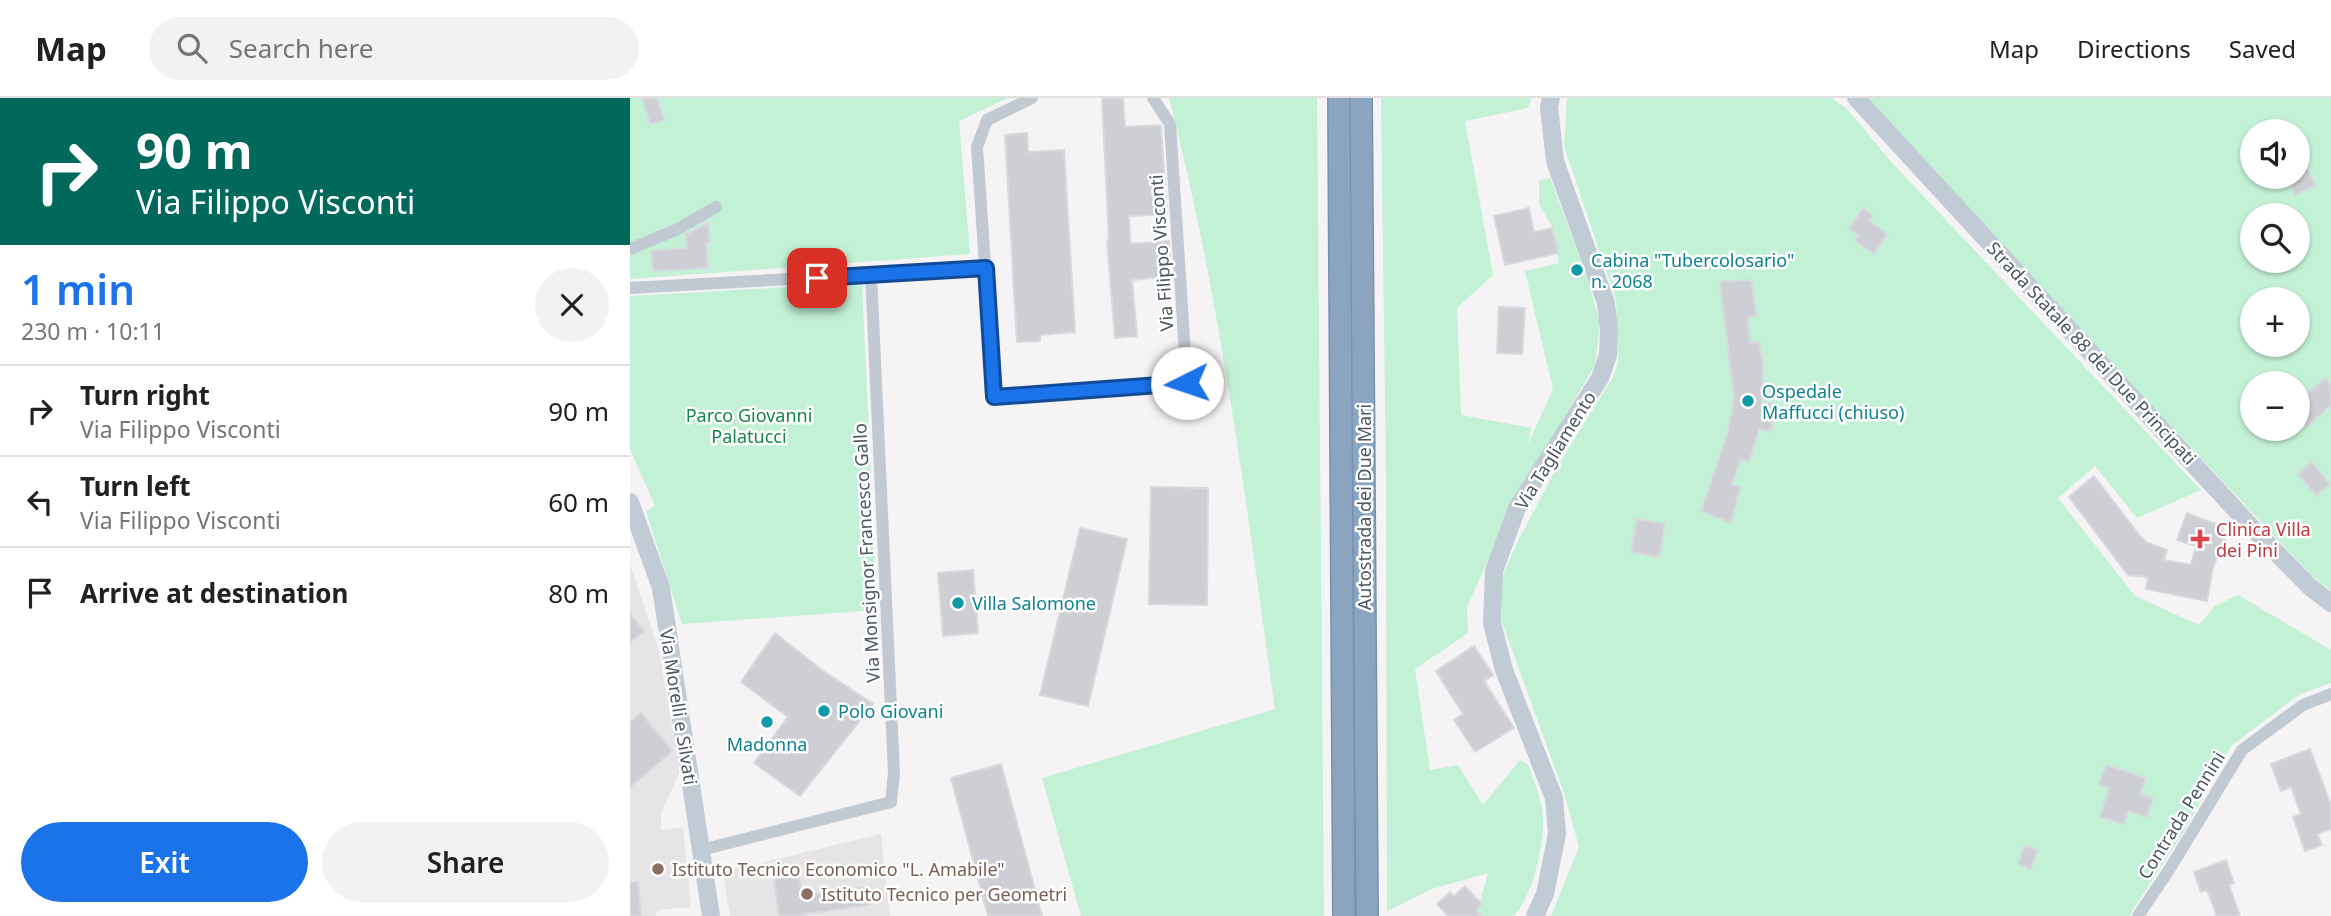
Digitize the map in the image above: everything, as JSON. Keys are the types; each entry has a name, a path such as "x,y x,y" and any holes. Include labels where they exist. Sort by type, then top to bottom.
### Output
{"highway":[{"name":"Autostrada dei Due Mari","path":"1339,98 1344,916"},
{"name":"Autostrada dei Due Mari","path":"1361,98 1367,916"}],"main road":[{"name":"Via Tagliamento","path":"1535,916 1545,894 1557,834 1554,799 1504,670 1492,624 1494,571 1517,508 1600,378 1608,355 1609,330 1606,303 1552,147 1550,98"},
{"name":"Strada Statale 88 dei Due Principati","path":"1856,98 2257,533 2310,587 2331,603"},
{"name":"Via Morelli e Silvati","path":"630,502 661,588 711,916"}],"street":[{"name":"Via Filippo Visconti","path":"1032,98 987,120 977,147 994,397 1187,383 1170,124 1153,98"},
{"path":"630,249 676,230 716,207"},
{"path":"630,288 986,268"},
{"name":"Via Monsignor Francesco Gallo","path":"701,850 891,802 894,759 871,274"},
{"name":"Contrada Pennini","path":"2138,916 2242,750 2303,705 2331,694"}],"shaded area":[{"path":"630,564 659,651 680,772 661,813 661,830 683,827 691,907 657,910 656,916 630,916"},
{"name":"Istituto Tecnico per Geometri","path":"881,834 890,916 730,916 723,872"}],"green space":[{"path":"630,98 1008,98 959,121 970,254 630,279"},
{"path":"1169,98 1317,98 1324,916 1081,916 1042,778 1275,709 1218,325"},
{"path":"1381,98 1531,98 1528,108 1465,121 1493,275 1457,308 1461,415 1531,428 1528,444 1553,389 1525,271 1559,263 1552,226 1539,205 1539,181 1550,178 1588,280 1600,323 1595,365 1532,472 1525,478 1467,607 1468,633 1415,669 1430,770 1458,765 1483,805 1520,760 1528,764 1543,811 1542,842 1532,884 1513,916 1476,916 1488,873 1432,889 1387,911 1386,478"},
{"path":"1567,98 1832,98 1847,109 1894,165 2201,490 2137,518 2095,466 2058,498 2135,596 2199,625 2215,606 2238,595 2331,650 2331,683 2300,694 2231,746 2183,833 2129,916 1551,916 1579,847 1565,796 1502,622 1502,577 1557,467 1613,377 1618,363 1616,300 1564,146"},
{"path":"1861,98 2331,98 2331,590 2313,577"},
{"name":"Parco Giovanni Palatucci","path":"862,283 877,610 682,624 646,511 655,506 630,449 630,296"}],"building":[{"path":"642,98 657,98 664,120 650,124"},
{"path":"1102,98 1123,98 1125,127 1161,127 1167,214 1129,216 1130,238 1131,244 1169,241 1171,276 1132,280 1137,336 1115,338 1107,240"},
{"path":"1027,133 1028,152 1064,150 1075,332 1040,335 1040,341 1017,342 1005,135"},
{"path":"2310,174 2315,186 2310,188"},
{"path":"2292,189 2308,189 2295,195"},
{"path":"1529,208 1534,232 1552,228 1558,253 1505,265 1494,216"},
{"path":"1863,208 1873,215 1869,221 1887,234 1874,254 1855,241 1859,236 1849,229"},
{"path":"708,223 708,268 653,271 651,251 687,248 686,234"},
{"name":"Cabina \"Tubercolosario\" n. 2068","path":"1580,263 1584,274 1573,277 1570,266"},
{"name":"Ospedale Maffucci (chiuso)","path":"1751,280 1757,316 1748,317 1750,343 1759,342 1763,363 1762,403 1775,404 1771,431 1759,429 1749,462 1740,459 1732,485 1740,487 1731,523 1701,511 1728,432 1734,398 1720,282"},
{"path":"1499,307 1525,308 1522,354 1497,353"},
{"path":"2325,378 2331,385 2331,405 2310,424 2310,391"},
{"path":"2312,462 2330,484 2316,495 2298,474"},
{"name":"Clinica Villa dei Pini","path":"2094,476 2140,536 2146,542 2167,550 2164,560 2191,565 2196,546 2177,540 2187,513 2223,527 2221,538 2225,539 2213,567 2207,601 2146,589 2148,577 2128,575 2069,497"},
{"path":"1151,487 1208,488 1207,605 1149,604"},
{"path":"1637,519 1665,524 1659,557 1631,552"},
{"path":"1080,528 1127,539 1088,706 1040,695"},
{"name":"Villa Salomone","path":"973,570 978,633 943,636 938,573"},
{"path":"630,614 644,631 630,642"},
{"name":"Polo Giovani","path":"775,633 822,670 873,704 800,796 754,763 788,717 741,682"},
{"path":"1474,646 1493,675 1484,681 1514,728 1475,752 1454,720 1463,714 1436,671"},
{"path":"641,713 672,751 630,787 630,722"},
{"path":"2310,749 2331,805 2331,829 2317,834 2322,845 2305,851 2293,817 2301,814 2291,787 2281,791 2271,764"},
{"path":"1001,764 1042,916 988,916 951,778"},
{"path":"2106,765 2146,778 2140,794 2153,798 2147,817 2128,811 2124,824 2100,817 2109,788 2099,784"},
{"path":"2024,846 2037,850 2031,869 2018,864"},
{"path":"2226,860 2234,883 2229,885 2240,916 2217,916 2207,890 2201,892 2194,872"},
{"path":"799,875 802,896 867,887 870,905 802,914 803,916 779,916 774,879"},
{"path":"630,882 638,882 641,916 630,916"},
{"path":"1465,886 1482,904 1476,910 1481,916 1448,916 1437,904 1450,892 1454,896"}],"place":[{"name":"Cabina \"Tubercolosario\" n. 2068","path":"1577,270"},
{"name":"Ospedale Maffucci (chiuso)","path":"1748,401"},
{"name":"Clinica Villa dei Pini","path":"2200,539"},
{"name":"Villa Salomone","path":"958,603"},
{"name":"Polo Giovani","path":"824,711"},
{"name":"Madonna","path":"767,722"},
{"name":"Istituto Tecnico Economico \"L. Amabile\"","path":"658,869"},
{"name":"Istituto Tecnico per Geometri","path":"807,894"}],"route":[{"path":"817,278 986,268 994,397 1187,383"}]}
